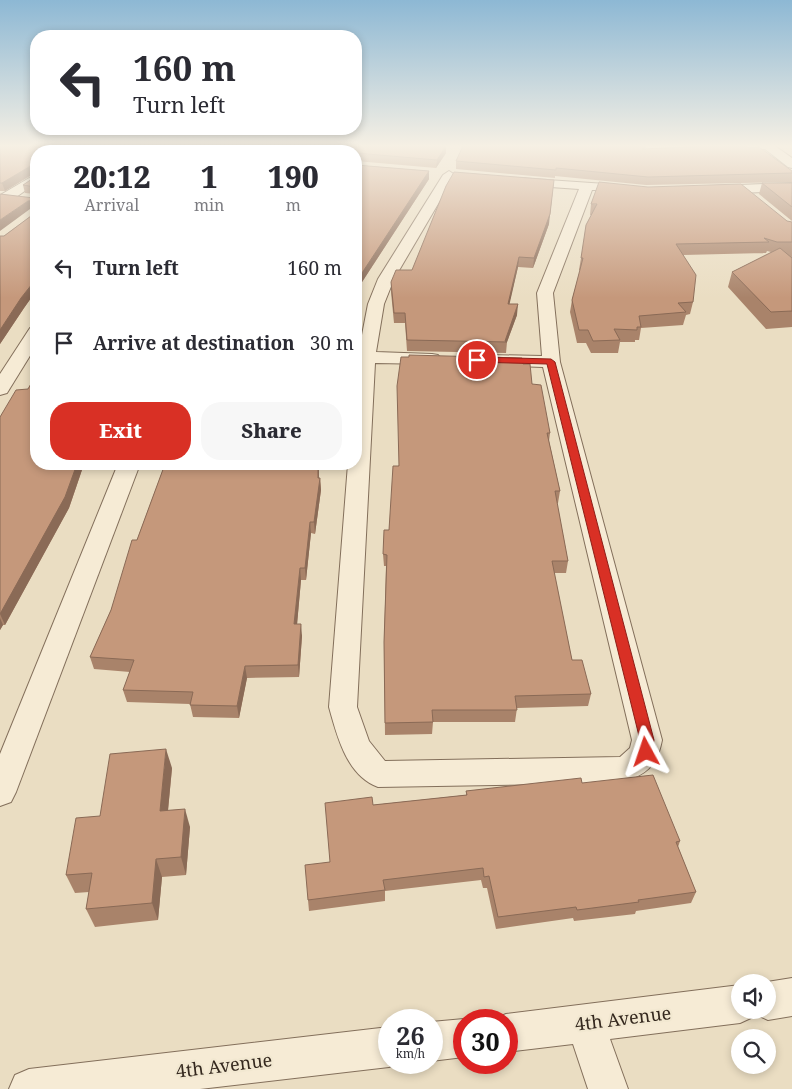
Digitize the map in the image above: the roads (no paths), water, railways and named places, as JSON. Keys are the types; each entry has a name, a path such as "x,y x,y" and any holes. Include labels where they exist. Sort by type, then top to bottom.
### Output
{"street":[{"path":"3,197 26,199"},
{"path":"362,404 366,357 376,304 386,279 433,197"},
{"path":"357,470 343,707 348,725 364,762 378,774 621,770 632,767 646,752 647,740 551,362 545,293 583,197"},
{"path":"753,197 757,200"},
{"path":"0,389 30,342"},
{"path":"366,357 454,359"},
{"path":"473,360 551,362"},
{"path":"0,792 127,470"},
{"path":"776,1000 792,998"},
{"name":"4th Avenue","path":"518,1032 731,1005"},
{"path":"584,1024 608,1089"},
{"name":"4th Avenue","path":"29,1089 378,1048"}]}
